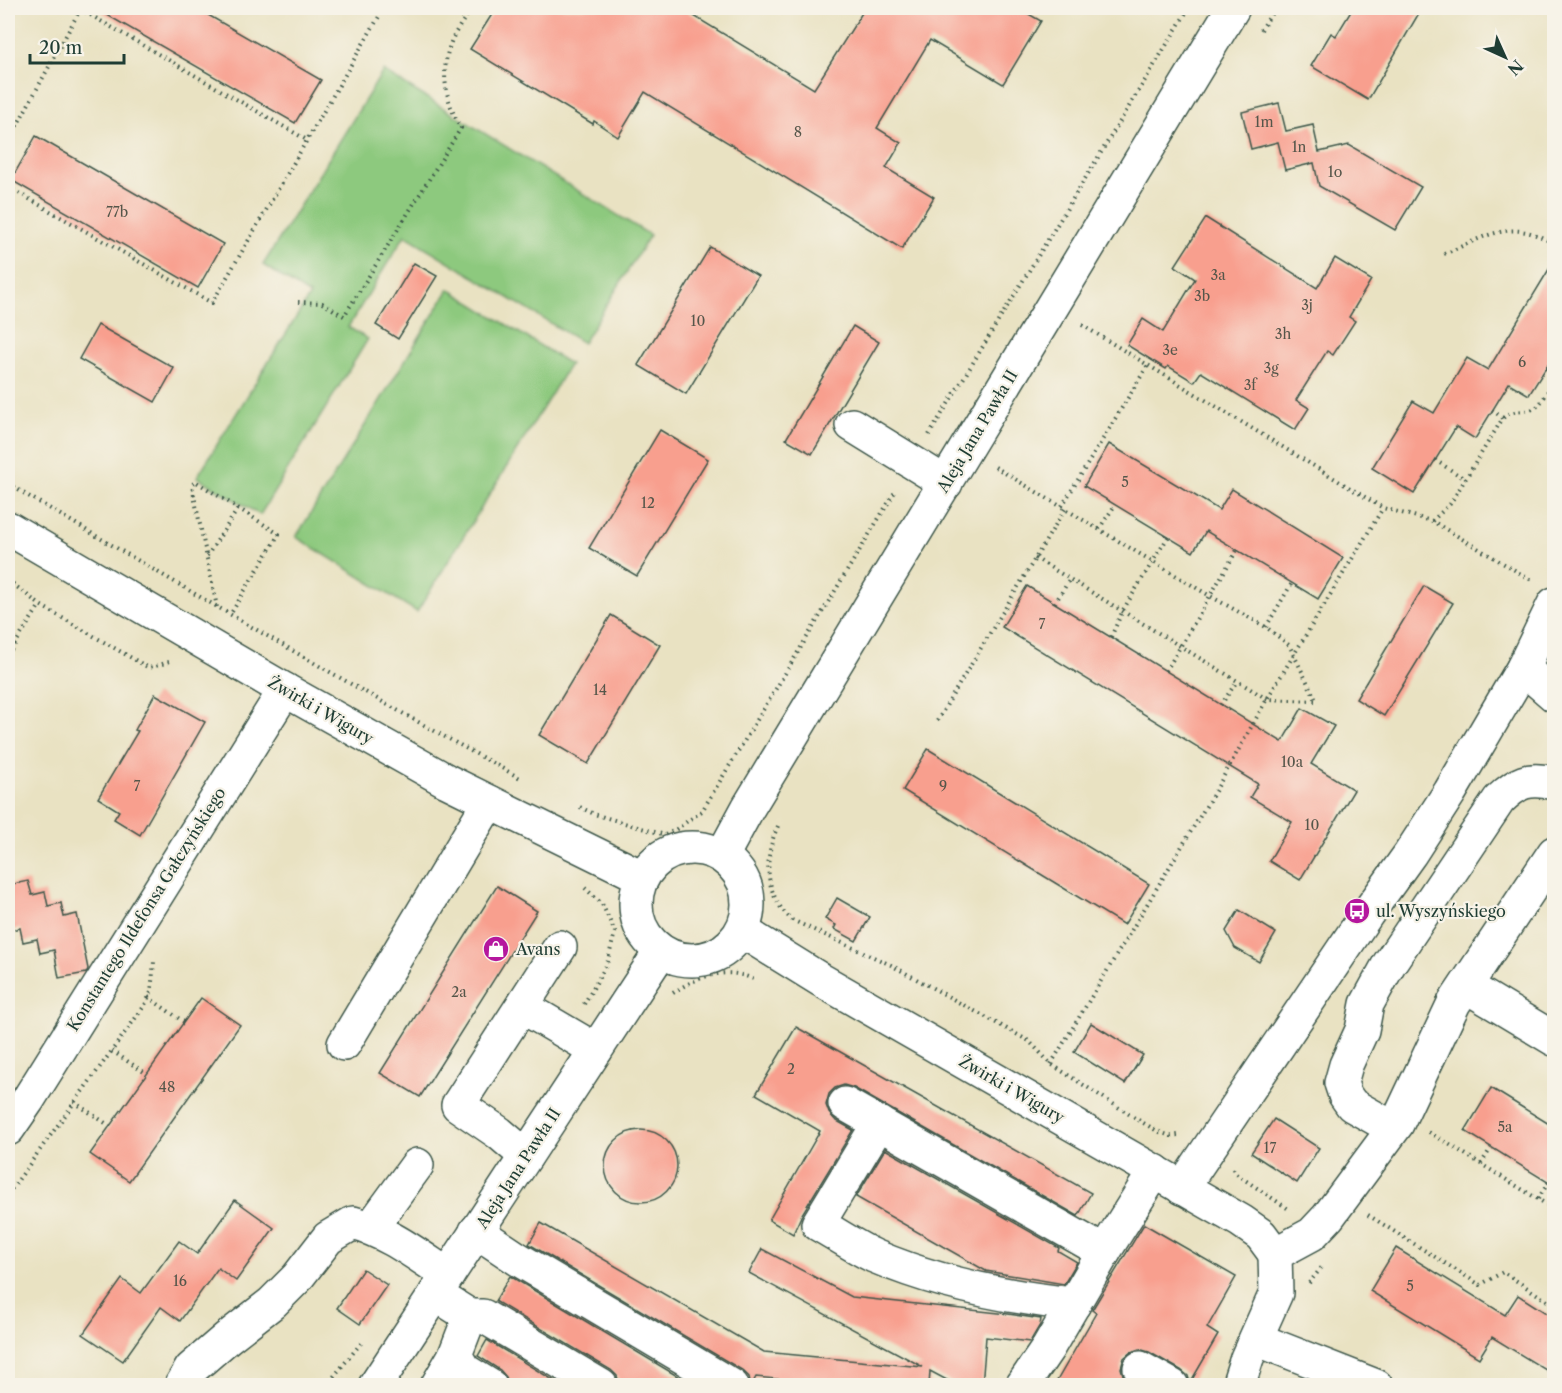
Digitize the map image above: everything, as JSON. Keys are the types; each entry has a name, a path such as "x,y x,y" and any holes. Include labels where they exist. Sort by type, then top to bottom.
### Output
{"street":[{"name":"Aleja Jana Pawła II","path":"722,856 748,808 1233,8"},
{"path":"852,425 946,483"},
{"name":"Żwirki i Wigury","path":"8,528 285,690 447,781 642,877"},
{"path":"1022,1386 1048,1348 1104,1252 1168,1180 1410,854 1450,792 1522,668 1553,606"},
{"path":"1522,668 1554,695"},
{"name":"Konstantego Ildefonsa Gałczyńskiego","path":"8,1129 285,690"},
{"path":"1408,1128 1352,1105 1341,1083 1346,1065 1362,1030 1367,1004 1389,964 1499,800 1516,784 1534,780 1554,783"},
{"path":"344,1044 489,802"},
{"path":"687,848 705,849 722,856 735,867 744,881 748,897 748,915 742,931 731,946 714,956 696,961 677,959 661,951 642,931 637,918 637,890 642,877 654,862 669,852 687,848"},
{"path":"1245,1383 1256,1339 1276,1293 1275,1254 1312,1234 1408,1128 1454,1003 1554,853"},
{"name":"Żwirki i Wigury","path":"742,931 821,980 1241,1221 1261,1234 1275,1254"},
{"path":"526,1156 499,1133 458,1105 560,947"},
{"name":"Aleja Jana Pawła II","path":"375,1386 661,951"},
{"path":"1466,986 1554,1039"},
{"path":"523,1006 596,1050"},
{"path":"845,1104 1104,1252"},
{"path":"879,1124 818,1224 873,1255 938,1280 1024,1299 1074,1304"},
{"path":"371,1228 417,1165"},
{"path":"181,1386 191,1369 272,1303 297,1278 328,1238 352,1223 371,1228 387,1236 441,1285 470,1316 483,1316 601,1386"},
{"path":"476,1231 518,1259 732,1386"},
{"path":"437,1386 455,1355 470,1316"},
{"path":"1256,1339 1376,1386"},
{"path":"455,1355 464,1370 490,1386"},
{"path":"1140,1368 1172,1386"}],"path":[{"path":"8,142 80,8 307,140"},
{"path":"8,187 212,303 384,8"},
{"path":"298,302 322,303 344,316 461,128 448,97 445,71 450,44 472,8"},
{"path":"1257,37 1275,8"},
{"path":"1444,254 1495,233 1515,229 1544,237 1554,244"},
{"path":"1076,335 1082,325 1383,508 1432,521 1533,581 1553,606"},
{"path":"937,721 1148,365"},
{"path":"1546,368 1554,373"},
{"path":"1432,521 1450,504 1503,418 1508,413 1525,412 1537,407 1554,379"},
{"path":"1492,410 1503,418"},
{"path":"1435,460 1466,479"},
{"path":"989,477 995,467 1266,627 1289,645 1317,702 1267,699 1035,558"},
{"path":"217,607 192,486 195,481 279,534 230,615"},
{"path":"8,484 230,615 532,784"},
{"path":"1099,529 1115,505"},
{"path":"1051,1064 1383,508"},
{"path":"207,557 238,509"},
{"path":"1111,637 1123,610 1168,537"},
{"path":"1166,671 1238,550"},
{"path":"1055,603 1070,579"},
{"path":"8,580 40,605 149,669 175,660"},
{"path":"1266,627 1292,584"},
{"path":"8,655 40,605"},
{"path":"1221,705 1237,681"},
{"path":"573,804 623,822"},
{"path":"782,820 769,849 768,864 771,887 783,911 792,920 891,965 1029,1041 1051,1064 1156,1131 1171,1136 1181,1135"},
{"path":"578,882 586,888"},
{"path":"8,1194 145,1005 152,992 154,952"},
{"path":"148,997 184,1022"},
{"path":"112,1051 147,1074"},
{"path":"74,1102 110,1126"},
{"path":"1408,1128 1481,1164 1554,1209"},
{"path":"1481,1164 1491,1148"},
{"path":"1538,1199 1548,1182"},
{"path":"1364,1212 1480,1286 1503,1272 1552,1304 1554,1300"}],"green space":[{"path":"383,71 650,235 583,343 405,235 348,327 368,339 260,515 197,477 310,295 263,265"},
{"path":"449,289 570,364 417,612 296,537"}],"building":[{"path":"95,8 196,8 321,80 295,123"},
{"path":"496,8 681,8 814,89 865,8 1018,8 1041,21 1003,84 930,40 877,128 901,143 886,168 934,197 902,249 645,92 618,137 594,121 593,124 470,49"},
{"path":"1353,8 1422,8 1368,100 1311,66 1331,33 1336,36"},
{"path":"1279,103 1286,131 1313,125 1319,152 1349,145 1421,187 1395,230 1319,186 1314,163 1285,170 1278,142 1251,149 1242,112"},
{"path":"36,136 223,244 198,288 11,180"},
{"path":"1206,218 1317,288 1335,258 1371,280 1349,317 1355,321 1333,355 1327,351 1296,400 1309,408 1295,430 1201,372 1194,382 1168,366 1166,369 1127,345 1143,319 1163,332 1195,279 1175,266"},
{"path":"710,247 758,276 686,394 638,365"},
{"path":"1554,261 1554,355 1529,395 1509,383 1475,439 1456,427 1414,494 1372,468 1413,401 1434,413 1467,358 1488,370"},
{"path":"414,263 437,276 398,339 376,325"},
{"path":"98,325 174,368 155,402 79,359"},
{"path":"853,326 879,342 812,454 786,439"},
{"path":"660,430 708,459 637,576 589,548"},
{"path":"1109,444 1219,510 1232,489 1343,558 1318,599 1206,531 1193,552 1084,486"},
{"path":"1027,586 1282,742 1302,708 1334,726 1311,764 1354,790 1300,880 1269,861 1292,822 1250,797 1258,784 1002,627"},
{"path":"1424,586 1453,603 1384,716 1356,699"},
{"path":"611,615 660,645 588,764 539,735"},
{"path":"155,694 205,722 140,835 114,819 119,811 98,798 138,731 135,730"},
{"path":"928,749 1149,884 1124,925 903,790"},
{"path":"28,881 32,895 45,892 48,906 61,903 64,917 77,914 88,969 86,973 59,978 54,950 40,953 37,939 23,942 20,928 8,931 8,885"},
{"path":"497,886 537,911 420,1097 380,1073"},
{"path":"837,898 870,917 856,941 834,929 836,925 825,919"},
{"path":"1239,910 1276,933 1259,962 1235,948 1226,931"},
{"path":"201,998 240,1025 129,1181 90,1154"},
{"path":"1091,1023 1143,1055 1125,1084 1074,1052"},
{"path":"796,1027 1091,1193 1078,1216 854,1088 844,1085 835,1088 829,1094 826,1105 835,1120 853,1130 802,1214 793,1234 769,1220 820,1131 756,1094"},
{"path":"1491,1088 1554,1127 1554,1186 1465,1131"},
{"path":"1274,1119 1319,1148 1297,1183 1251,1153"},
{"path":"641,1130 661,1136 671,1146 677,1166 671,1186 661,1196 641,1202 621,1196 611,1186 605,1166 611,1146 621,1136"},
{"path":"885,1149 1059,1248 1058,1251 1077,1262 1064,1284 986,1271 856,1197"},
{"path":"235,1200 274,1228 236,1281 218,1268 180,1321 161,1307 123,1361 83,1334 122,1279 141,1293 179,1241 197,1254"},
{"path":"541,1223 764,1352 923,1367 749,1273 762,1249 852,1297 1008,1314 1041,1319 1040,1325 1030,1342 986,1337 982,1386 958,1386 930,1371 929,1386 847,1386 756,1377 751,1386 749,1377 742,1370 529,1244"},
{"path":"1144,1224 1236,1277 1207,1328 1218,1335 1190,1383 1188,1376 1181,1370 1139,1349 1124,1358 1121,1368 1124,1378 1133,1386 1054,1386 1096,1313 1092,1310"},
{"path":"1396,1248 1505,1315 1518,1295 1554,1318 1554,1375 1492,1337 1479,1358 1370,1291"},
{"path":"363,1269 387,1285 360,1324 337,1308"},
{"path":"510,1276 694,1386 620,1386 617,1376 611,1370 495,1301"},
{"path":"487,1340 563,1386 509,1386 500,1370 478,1356"}],"place":[{"name":"ul. Wyszyńskiego","path":"1357,911"},
{"name":"Avans","path":"496,949"}]}
